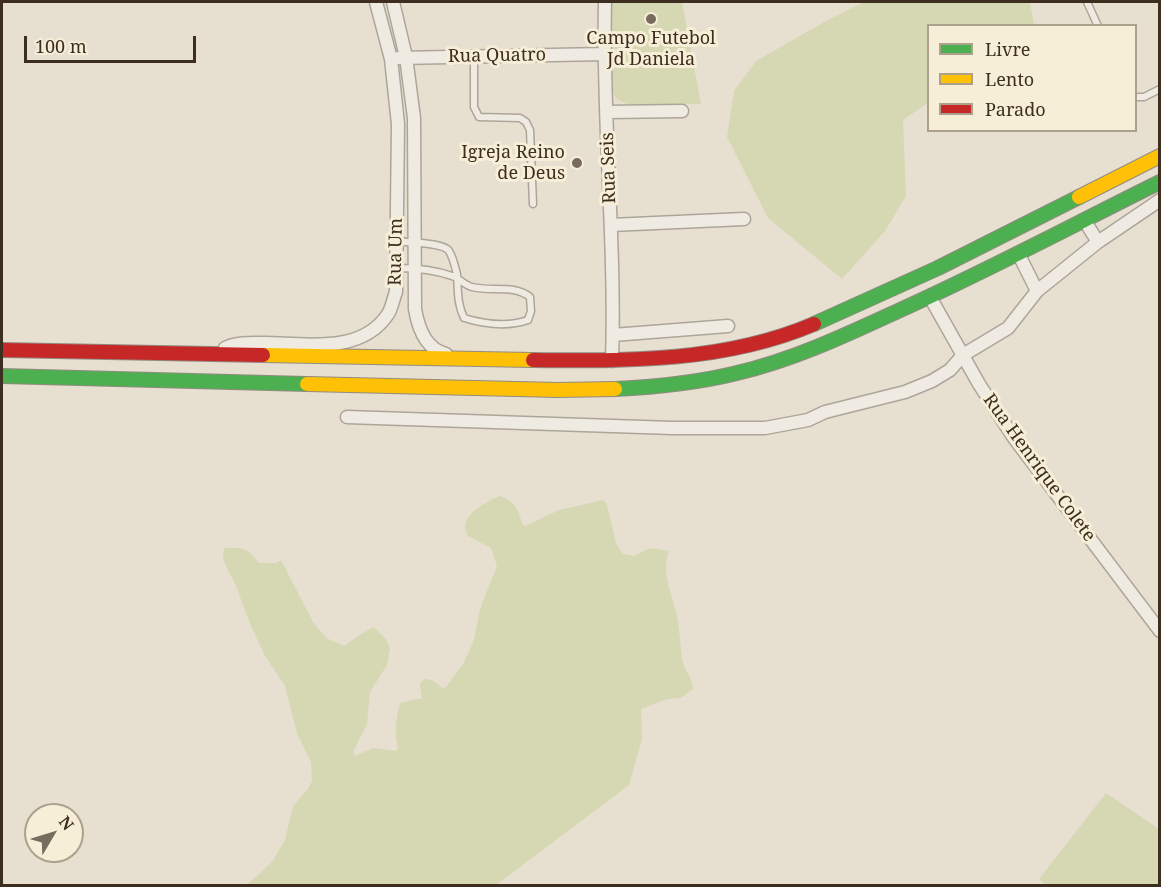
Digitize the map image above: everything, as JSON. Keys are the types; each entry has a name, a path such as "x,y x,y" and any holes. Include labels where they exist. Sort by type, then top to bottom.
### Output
{"highway":[{"path":"2,350 612,361 673,358 720,352 761,343 797,331 909,283 1160,156"},
{"path":"2,376 558,390 636,388 685,383 738,373 826,344 930,297 1160,182"}],"street":[{"name":"Rua Um","path":"210,355 241,343 337,345 361,337 377,327 389,313 396,292 398,124 391,59 376,2"},
{"path":"393,2 406,57 414,118 414,268 417,326 426,341 440,352 470,360"},
{"name":"Rua Seis","path":"605,2 604,54 611,225 612,361"},
{"name":"Rua Quatro","path":"391,59 604,54"},
{"path":"607,112 682,111"},
{"path":"347,417 672,429 765,428 808,420 825,412 905,392 932,381 950,370 963,355 1008,328 1037,291 1098,242 1160,200"},
{"path":"611,225 744,219"},
{"path":"1084,220 1098,242"},
{"path":"1018,253 1037,291"},
{"name":"Rua Henrique Colete","path":"930,297 1014,438 1154,614 1160,631"},
{"path":"613,335 728,326"}],"lane":[{"path":"1087,2 1097,24"},
{"path":"474,56 474,107 479,117 520,118 526,122 530,130 533,204"},
{"path":"1137,97 1144,97 1160,89"},
{"path":"396,241 445,246 449,251 457,278 459,309 464,318 506,324 528,320 531,311 530,297 525,293 517,290 470,287 457,278 414,268 396,267"}],"green space":[{"path":"610,2 682,2 701,104 629,105 617,99 613,94"},
{"path":"864,2 1030,2 1034,24 927,24 927,104 903,120 906,196 885,231 842,279 768,218 727,137 734,91 756,61"},
{"path":"500,496 515,506 525,526 559,510 603,500 607,505 616,543 623,554 634,556 650,548 669,551 666,567 668,583 677,616 683,663 693,689 681,698 667,699 641,709 642,739 629,785 496,885 226,885 248,884 272,862 285,840 293,806 312,781 311,762 297,733 285,686 265,656 249,621 224,562 225,548 245,550 259,563 276,563 281,560 313,622 326,638 344,646 374,627 386,639 390,648 387,665 370,692 367,724 353,752 355,756 373,748 396,751 398,748 396,726 400,703 422,698 420,684 424,679 432,680 443,688 446,687 463,664 474,640 480,609 497,566 491,548 468,536 465,527 473,512"},
{"path":"1106,793 1159,829 1159,885 1046,885 1039,879"}],"traffic: fast":[{"path":"615,389 661,386 707,379 758,368 799,354 931,296 1160,182"},
{"path":"814,324 938,268 1079,197"},
{"path":"2,376 307,384"}],"traffic: slow":[{"path":"1079,197 1160,156"},
{"path":"263,355 533,360"},
{"path":"307,384 558,390 615,389"}],"traffic: jam":[{"path":"533,360 676,357 746,346 814,324"},
{"path":"2,350 263,355"}],"place":[{"name":"Campo Futebol Jd Daniela","path":"651,19"},
{"name":"Igreja Reino de Deus","path":"577,163"}]}
